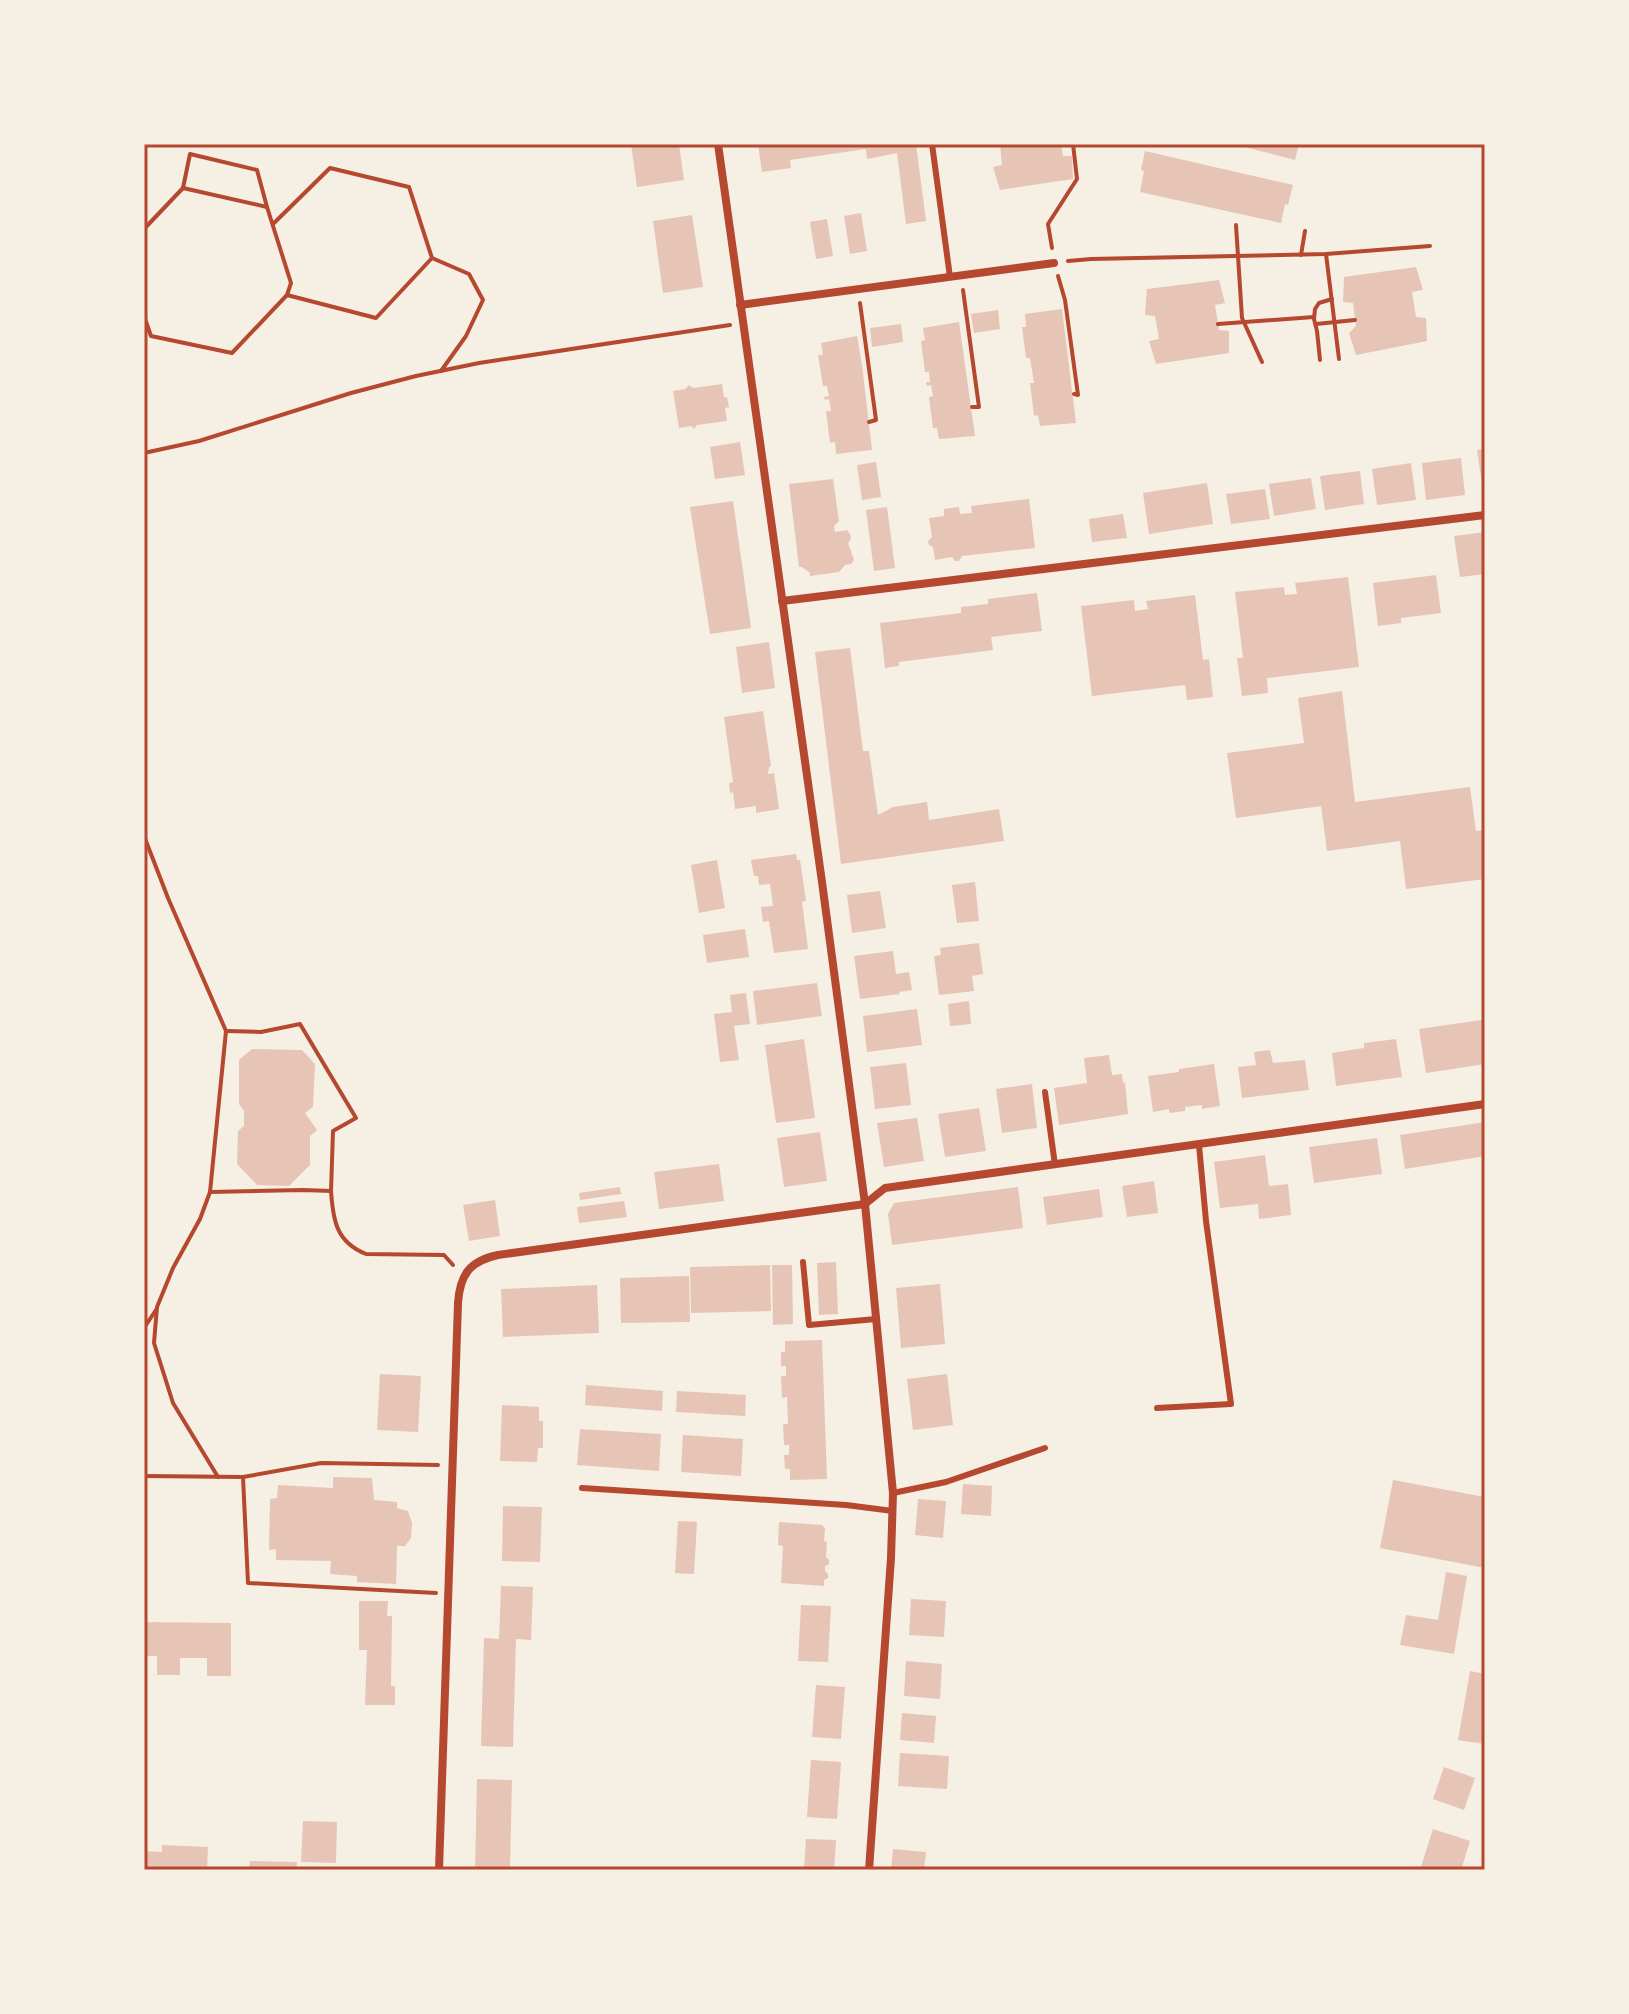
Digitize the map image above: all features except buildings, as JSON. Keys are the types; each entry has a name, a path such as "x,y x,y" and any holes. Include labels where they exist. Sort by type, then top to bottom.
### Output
{"street":[{"path":"718,144 865,1204 893,1493 869,1870"},
{"path":"740,305 1054,263"},
{"path":"782,601 1485,515"},
{"path":"439,1870 459,1287 463,1276 479,1262 498,1255 865,1204 885,1188 1485,1104"}],"lane":[{"path":"932,144 950,277"},
{"path":"1045,1092 1055,1165"},
{"path":"1157,1408 1231,1404 1199,1145"},
{"path":"803,1262 809,1325 876,1319"},
{"path":"893,1493 946,1482 1045,1448"},
{"path":"582,1488 846,1505 893,1511"}],"path":[{"path":"1073,144 1077,179 1048,224 1054,263 1065,300 1078,395 1074,394"},
{"path":"144,229 183,188 190,154 257,170 291,283 287,295 232,353 151,336 144,316"},
{"path":"273,224 330,168 409,187 432,258 469,274 483,300 466,336 441,371"},
{"path":"183,188 267,207"},
{"path":"1236,225 1241,309 1262,362"},
{"path":"1301,255 1305,231"},
{"path":"1054,263 1091,259 1326,254 1430,246"},
{"path":"1326,254 1339,359"},
{"path":"287,295 376,318 432,258"},
{"path":"961,275 979,407 972,407"},
{"path":"858,289 865,364 876,420 869,422"},
{"path":"1320,360 1315,309 1319,303 1332,299"},
{"path":"1218,324 1314,317"},
{"path":"1316,324 1355,320"},
{"path":"144,453 199,441 351,393 441,371 743,322"},
{"path":"964,351 970,350"},
{"path":"144,836 226,1031 210,1192 200,1219 144,1328"},
{"path":"226,1031 261,1032 300,1024 356,1118 333,1131 333,1217 344,1240 366,1254 444,1255 463,1276"},
{"path":"210,1192 331,1191"},
{"path":"157,1307 154,1343 173,1403 218,1477"},
{"path":"144,1476 243,1477 321,1463 453,1466"},
{"path":"243,1477 248,1583 447,1595"}]}
